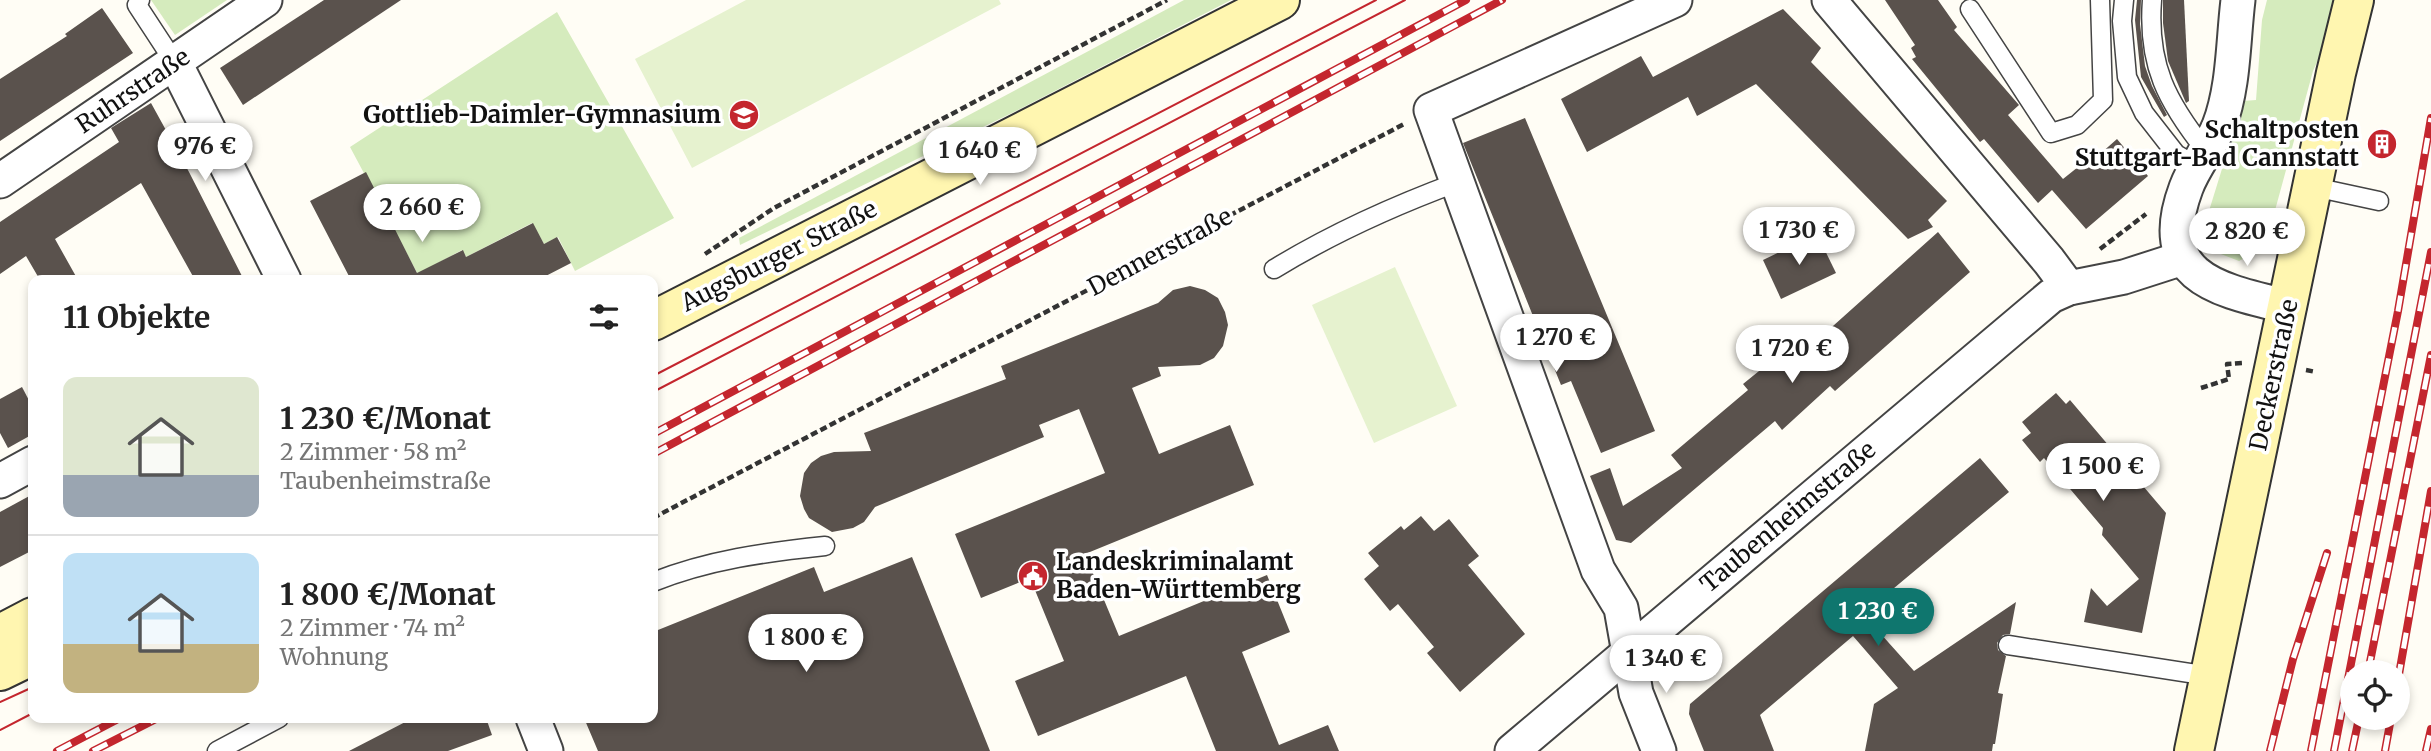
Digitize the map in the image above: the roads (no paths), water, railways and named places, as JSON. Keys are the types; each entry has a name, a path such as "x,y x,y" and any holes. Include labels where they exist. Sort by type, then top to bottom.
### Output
{"main road":[{"name":"Augsburger Straße","path":"658,318 1280,0"},
{"name":"Deckerstraße","path":"2194,751 2336,73 2354,0"},
{"path":"0,634 28,620"},
{"path":"0,671 28,657"}],"street":[{"name":"Ruhrstraße","path":"0,181 265,0"},
{"path":"1659,751 1636,693 1621,608 1598,570 1432,110 1675,0"},
{"path":"1829,0 2049,261 2068,288 2124,277 2183,258"},
{"path":"2238,0 2226,103 2218,127 2179,211 2179,245 2183,258 2192,271 2205,280 2243,295 2289,307"},
{"path":"175,62 282,275"},
{"name":"Taubenheimstraße","path":"1511,751 2051,296 2068,288"},
{"path":"0,481 28,466"},
{"path":"535,723 546,751"}],"lane":[{"path":"140,0 137,5 175,62"},
{"path":"1973,3 2051,133 2077,125 2103,100 2100,0"},
{"path":"2123,0 2127,77 2144,113 2176,154 2197,168"},
{"path":"2152,0 2151,19 2156,64 2165,90 2183,122 2197,168"},
{"path":"1274,269 1317,242 1382,211 1458,182"},
{"path":"2314,187 2379,201"},
{"path":"658,580 686,569 755,553 825,546"},
{"path":"2008,645 2209,676"},
{"path":"217,751 270,723"}],"tram line":[{"path":"658,373 1376,0"},
{"path":"658,389 1405,0"},
{"path":"0,702 28,689"},
{"path":"0,730 28,716"}],"railway":[{"path":"658,431 1466,0"},
{"path":"658,451 1502,0"},
{"path":"2311,751 2398,311 2431,118"},
{"path":"2334,751 2431,252"},
{"path":"2370,660 2431,355"},
{"path":"2401,660 2431,491"},
{"path":"2270,751 2293,659 2327,553"},
{"path":"57,751 110,723"},
{"path":"93,751 148,723"},
{"path":"2426,751 2431,729"},
{"path":"2352,751 2356,730"},
{"path":"2385,751 2389,730"}],"place":[{"name":"Gottlieb-Daimler-Gymnasium","path":"744,115"},
{"name":"Schaltposten Stuttgart-Bad Cannstatt","path":"2382,144"},
{"name":"Landeskriminalamt Baden-Württemberg","path":"1033,576"}]}
